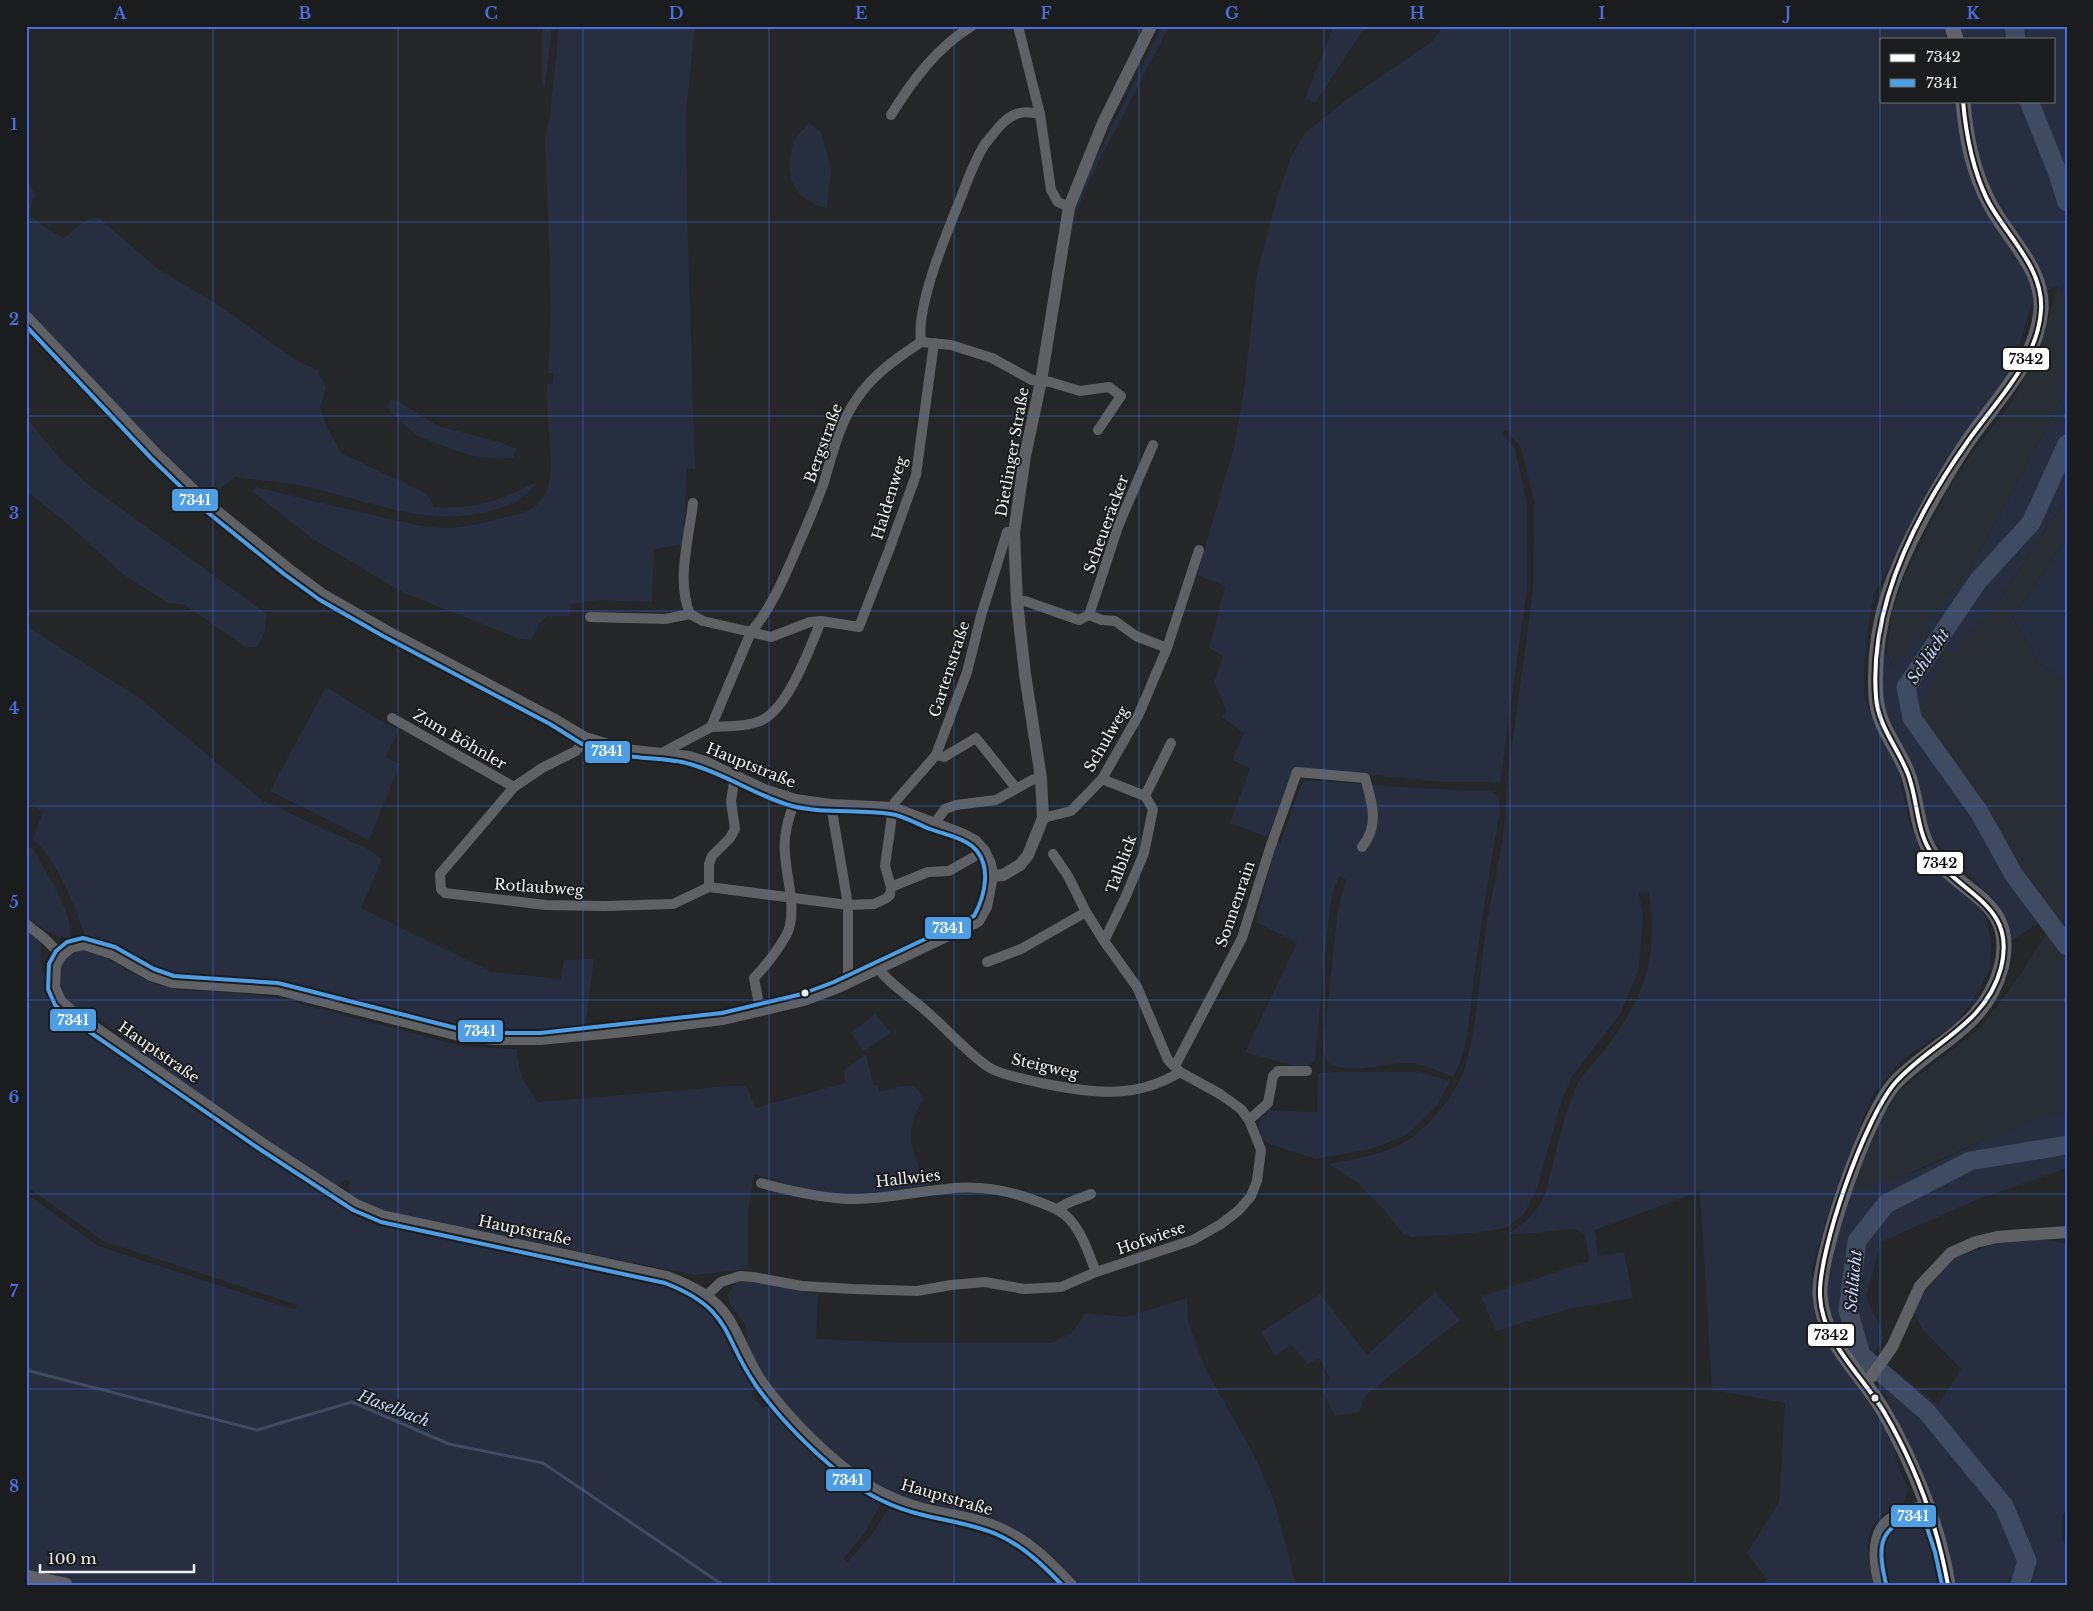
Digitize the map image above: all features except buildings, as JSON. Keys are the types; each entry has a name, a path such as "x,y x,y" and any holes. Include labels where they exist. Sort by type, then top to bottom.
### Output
{"main road":[{"path":"1952,26 1956,38"},
{"path":"1948,1585 1942,1550 1907,1458 1867,1380 1832,1337 1823,1315 1820,1293 1822,1273 1836,1221 1862,1142 1880,1103 1890,1087 1910,1068 1964,1028 1978,1012 1990,993 2000,969 2004,946 1999,922 1989,905 1935,858 1923,838 1918,823 1915,797 1909,776 1884,730 1876,700 1877,646 1880,620 1902,557 1954,462 2018,373 2038,327 2041,309 2038,282 2027,261 1993,210 1981,186 1967,143 1963,102"},
{"path":"26,1578 65,1585"}],"street":[{"path":"892,115 908,87 937,54 957,35 972,26"},
{"path":"1018,26 1040,114 1052,190 1058,202 1068,206"},
{"name":"Dietlinger Straße","path":"992,876 1003,874 1020,865 1028,855 1043,818 1042,778 1025,674 1017,602 1014,533 1025,456 1040,381 1068,206 1103,123 1151,26"},
{"path":"1040,114 1025,111 1014,114 1005,121 985,145 942,243 919,329 921,342 951,345 992,358 1032,380 1080,391 1110,387 1121,396 1098,430"},
{"name":"Hauptstraße","path":"26,317 156,454 210,506 323,595 378,626 585,738 609,746 662,753 705,762 764,790 795,800 831,806 893,808 935,823 975,841 984,851"},
{"name":"Bergstraße","path":"711,727 751,632 764,616 788,568 819,496 844,421 854,401 866,386 892,362 921,342"},
{"name":"Haldenweg","path":"821,621 859,627 916,475 934,343"},
{"name":"Scheueräcker","path":"1090,615 1119,524 1153,445"},
{"path":"662,753 711,727 759,722 768,717 777,708 800,673 821,621 810,622 771,637 703,621 690,614 684,601 683,580 693,503"},
{"name":"Gartenstraße","path":"893,808 895,802 936,754 967,672 981,616 1007,532 1014,533"},
{"name":"Schulweg","path":"1043,818 1071,811 1102,779 1138,716 1167,648 1199,550"},
{"path":"1017,602 1025,601 1079,620 1090,615 1102,620 1115,622 1136,636 1167,648"},
{"path":"590,617 665,619 690,614"},
{"name":"Zum Böhnler","path":"392,718 514,787"},
{"name":"Rotlaubweg","path":"585,738 576,751 542,768 514,787 440,874 441,889 445,893 546,905 605,906 673,904 709,886"},
{"path":"936,754 944,757 976,738 1016,788"},
{"path":"1102,779 1145,796 1171,743"},
{"name":"Sonnenrain","path":"1178,1069 1242,938 1270,848 1297,772 1365,778 1374,818 1370,838 1362,847"},
{"path":"735,776 731,801 735,829 730,838 712,856 709,864 709,886 848,905 874,904 890,895 891,887 885,866 893,808"},
{"path":"935,823 945,809 956,805 996,800 1032,780 1042,778"},
{"name":"Talblick","path":"1104,941 1144,854 1153,809 1145,796"},
{"path":"760,1010 754,978 783,941 790,926 792,897 784,853 786,826 795,800"},
{"path":"831,806 848,905 848,982"},
{"path":"26,924 44,938 60,955 71,948 84,944 112,954 151,975 174,982 277,989 441,1031 494,1039 540,1039 723,1019 804,1000 848,982 978,921 986,907 992,876 990,864 984,851 949,871 928,872 891,887"},
{"name":"Hofwiese","path":"706,1296 721,1282 740,1276 753,1276 802,1286 917,1291 951,1284 985,1282 1024,1289 1061,1286 1096,1272 1193,1240 1221,1224 1239,1210 1251,1196 1257,1180 1261,1150 1249,1120 1241,1109 1178,1069 1168,1060 1138,987 1104,941 1086,912 1068,876 1053,854"},
{"path":"987,962 1021,949 1086,912"},
{"name":"Hauptstraße","path":"60,955 55,965 54,987 60,1001 72,1012 261,1143 356,1205 382,1216 667,1276 686,1284 706,1296 728,1319 762,1383 809,1437 847,1471 888,1497 921,1509 981,1523 1006,1532 1039,1551 1071,1585"},
{"name":"Steigweg","path":"878,967 882,975 900,988 991,1068 1024,1079 1098,1093 1128,1091 1170,1078 1178,1069"},
{"path":"1249,1120 1268,1103 1272,1076 1278,1071 1306,1071"},
{"name":"Hallwies","path":"761,1183 806,1194 848,1199 901,1195 947,1188 981,1188 1015,1193 1057,1209 1071,1220 1083,1240 1096,1272"},
{"path":"1057,1209 1091,1194"},
{"path":"1867,1380 1892,1347 1920,1286 1951,1253 1976,1242 1997,1236 2067,1232"},
{"path":"1880,1585 1876,1548 1880,1532 1885,1523 1926,1505"}],"shaded area":[{"path":"542,26 552,26 545,86 542,84"},
{"path":"559,26 695,26 686,112 695,469 687,468 683,544 654,549 652,602 599,600 571,604 570,616 547,616 539,624 531,640 520,639 404,593 313,539 252,491 256,487 412,524 445,528 468,526 518,514 533,508 545,494 549,484 551,457 547,384 553,384 554,373 548,373 550,285 545,138 550,115"},
{"path":"1162,26 1169,26 1091,177 1077,210 1071,236 1073,211 1088,174"},
{"path":"1334,26 1369,26 1361,33 1315,103 1305,98"},
{"path":"1443,26 2067,26 2067,301 2058,286 2034,295 2013,368 1962,442 1874,593 1869,621 1864,668 1865,700 1897,766 1910,825 1920,849 1942,874 1981,908 1987,922 1991,942 1990,969 1981,987 1958,1022 1900,1061 1871,1098 1832,1200 1812,1267 1813,1297 1818,1323 1895,1446 1896,1461 1908,1489 1904,1502 1879,1518 1869,1536 1868,1546 1873,1585 1766,1585 1765,1577 1747,1553 1779,1502 1785,1403 1712,1390 1700,1191 1595,1230 1598,1256 1624,1252 1633,1298 1568,1309 1496,1331 1481,1297 1589,1261 1585,1234 1574,1229 1508,1234 1529,1218 1541,1202 1547,1189 1565,1116 1576,1087 1619,1029 1639,993 1646,976 1652,938 1649,893 1639,894 1643,915 1639,969 1620,1014 1573,1075 1562,1099 1537,1188 1524,1214 1507,1227 1490,1231 1412,1237 1403,1234 1382,1207 1357,1182 1329,1164 1382,1152 1402,1144 1419,1132 1434,1117 1449,1098 1464,1070 1475,1018 1486,928 1502,842 1506,790 1533,590 1534,502 1521,448 1506,430 1502,433 1515,449 1527,503 1527,588 1500,784 1491,782 1442,782 1294,767 1267,837 1230,823 1250,768 1232,760 1244,733 1222,717 1227,711 1214,682 1223,656 1209,648 1225,586 1197,575 1234,447 1244,390 1257,273 1278,194 1291,157 1304,134 1345,101 1433,41"},
{"path":"809,123 821,132 831,169 827,208 809,201 801,195 792,181 790,173 789,163 793,142"},
{"path":"26,181 35,194 28,214 44,227 64,238 85,221 99,218 158,269 220,306 297,361 317,370 326,387 320,407 326,425 341,453 427,494 434,507 476,505 499,499 537,482 525,496 515,502 497,509 471,515 445,516 394,510 318,489 235,477 220,489 207,495 106,395 26,309"},
{"path":"2058,286 2067,301 2067,381 2060,403 1970,570 1924,627 1997,603 2067,497 2067,537 2013,618 2039,663 2067,683 2067,1110 2000,1133 1890,1182 1863,1189 1853,1186 1875,1126 1897,1092 1981,1027 2021,974 2054,921 1918,711 1886,654 1892,613 1906,573 1949,487 1974,450 2012,402 2041,345"},
{"path":"2067,381 2067,497 1997,603 1953,654 1923,627 1970,570 2060,403"},
{"path":"391,399 398,401 438,426 500,442 516,449 513,458 498,459 474,456 416,435 389,411 388,406"},
{"path":"26,418 61,460 90,486 267,614 264,633 257,647 246,647 185,605 168,603 124,575 64,521 26,491"},
{"path":"2067,537 2067,683 2039,663 2013,618"},
{"path":"26,626 139,698 263,801 366,848 382,859 361,908 492,972 561,979 564,960 594,959 585,1030 518,1034 477,1033 233,981 170,975 138,963 106,944 86,940 65,885 50,859 33,839 43,812 26,801"},
{"path":"1917,636 1943,661 1918,711 1992,823 2046,918 2010,942 2008,921 1997,903 1935,842 1925,822 1880,704 1879,652 1886,654 1893,667"},
{"path":"326,687 381,721 399,729 386,757 400,764 369,840 270,791"},
{"path":"1303,780 1490,791 1499,797 1500,811 1481,924 1469,1022 1463,1053 1453,1077 1414,1063 1358,1069 1338,1067 1328,1063 1323,1049 1338,909 1346,880 1339,876 1332,896 1329,914 1315,1060 1305,1069 1245,1052 1297,943 1256,922 1276,841 1280,843"},
{"path":"26,846 33,849 58,893 68,918 69,937 58,937 26,918"},
{"path":"26,925 40,940 44,977 52,996 63,1013 340,1205 379,1223 548,1261 666,1283 701,1298 726,1323 757,1386 752,1391 752,1397 763,1407 773,1407 824,1458 881,1503 865,1532 844,1558 847,1563 875,1530 889,1507 921,1518 983,1534 1007,1543 1032,1556 1064,1585 26,1585 26,1193 98,1246 295,1310 297,1305 103,1241 26,1186"},
{"path":"80,951 96,953 152,983 178,990 241,993 278,998 461,1046 517,1049 518,1064 523,1077 529,1090 538,1102 746,1086 756,1108 845,1083 844,1070 866,1054 873,1085 877,1085 880,1092 899,1086 911,1086 920,1093 923,1100 916,1112 913,1123 911,1133 912,1144 918,1164 931,1186 885,1191 836,1193 805,1189 754,1174 748,1212 748,1269 695,1275 379,1211 347,1193 350,1182 345,1179 336,1188 128,1045 122,1036 89,1012 80,1012 63,998 58,986 61,964 67,956"},
{"path":"875,1014 891,1033 863,1051 851,1033"},
{"path":"1420,1072 1450,1081 1437,1105 1407,1135 1371,1149 1316,1159 1269,1144 1262,1138 1258,1129 1260,1120 1270,1110 1317,1112 1318,1073"},
{"path":"2067,1110 2067,1168 1976,1200 1881,1242 1866,1297 1883,1333 1883,1342 1870,1358 1860,1361 1853,1356 1832,1325 1826,1303 1829,1269 1853,1186 1884,1183 1904,1176 2006,1130"},
{"path":"2043,1239 2067,1244 2067,1508 2062,1516 2062,1542 2067,1545 2067,1585 1955,1585 1948,1545 1928,1491 1886,1396 1877,1383 1876,1374 1886,1363 1938,1405 1961,1369 1923,1330 1912,1309 1950,1260 1998,1242"},
{"path":"749,1281 818,1294 816,1339 915,1343 1052,1343 1072,1333 1085,1313 1126,1317 1187,1298 1188,1321 1204,1366 1255,1457 1274,1500 1296,1585 1080,1585 1042,1546 1014,1529 927,1506 890,1492 848,1467 808,1432 767,1379 745,1345 747,1332 744,1323 729,1303 728,1294 736,1283"},
{"path":"1435,1292 1460,1320 1366,1395 1359,1412 1335,1416 1323,1392 1330,1378 1319,1358 1308,1364 1291,1345 1275,1356 1261,1332 1320,1294 1367,1355"},
{"path":"1915,1520 1921,1525 1930,1540 1937,1585 1885,1585 1882,1550 1886,1534 1891,1527 1899,1523"}],"waterway":[{"name":"Schlücht","path":"2014,26 2016,38"},
{"name":"Schlücht","path":"2029,102 2057,171 2067,202"},
{"name":"Schlücht","path":"2067,444 2031,523 1978,581 1906,687 1912,718 1979,812 2014,875 2067,946"},
{"name":"Schlücht","path":"2020,1585 2027,1561 2004,1506 1927,1412 1861,1355 1848,1310 1857,1241 1886,1204 1970,1161 2067,1145"},
{"name":"Haselbach","path":"26,1370 257,1430 352,1402 449,1444 543,1463 723,1585"}],"transit line":[{"name":"7342","path":"1948,1585 1931,1517 1906,1453 1875,1398 1835,1343 1822,1313 1820,1296 1821,1275 1835,1218 1858,1154 1883,1100 1895,1083 1909,1069 1970,1019 1983,1004 1994,988 2001,968 2004,946 2001,929 1994,915 1944,868 1927,845 1920,825 1908,774 1880,718 1876,697 1876,663 1880,629 1900,562 1931,499 1949,469 2014,380 2024,363 2038,329 2041,310 2040,294 2030,265 1987,199 1977,175 1968,139 1963,102"},
{"name":"7341","path":"26,326 151,458 206,511 284,574 320,600 383,636 550,724 582,744 621,755 690,764 716,773 766,797 792,806 816,810 901,816 968,843 979,853 985,871 984,890 974,916 834,982 802,994 722,1013 540,1033 494,1033 460,1029 278,983 174,976 154,969 115,947 83,938 67,942 56,951 49,964 48,989 55,1005 68,1017 258,1148 353,1210 381,1222 665,1283 687,1293 703,1303 715,1314 757,1387 776,1411 807,1444 842,1475 870,1494 890,1504 923,1515 960,1523 996,1534 1032,1556 1062,1585"},
{"name":"7341","path":"1886,1584 1882,1557 1882,1546 1885,1538 1897,1524 1922,1513 1935,1552 1942,1585"}]}
